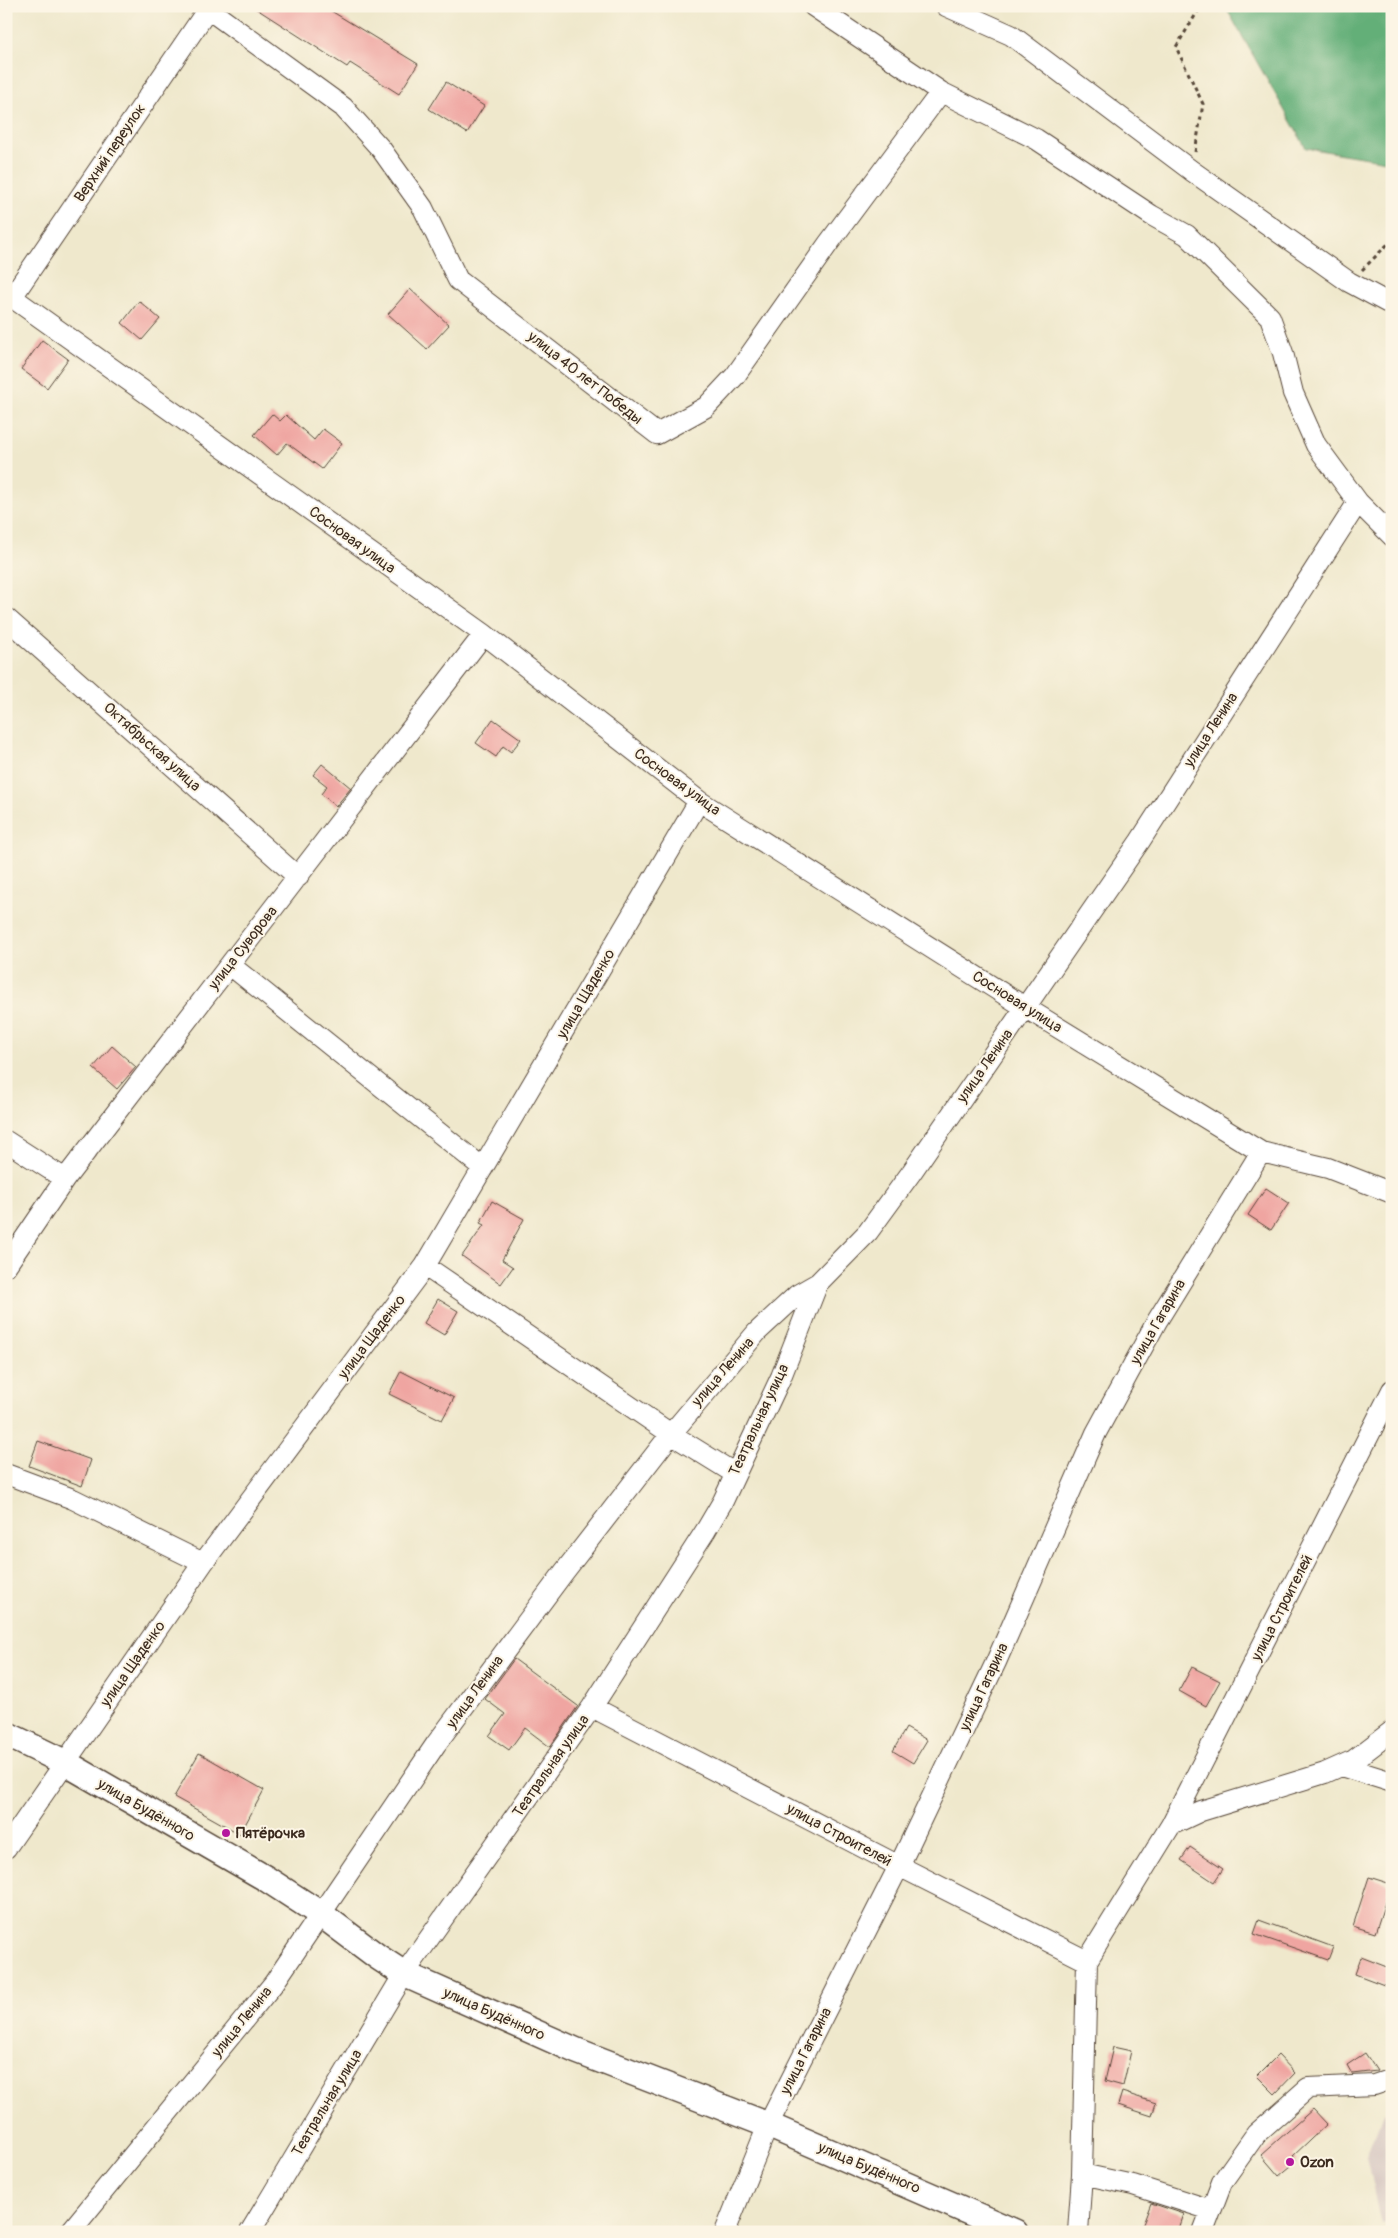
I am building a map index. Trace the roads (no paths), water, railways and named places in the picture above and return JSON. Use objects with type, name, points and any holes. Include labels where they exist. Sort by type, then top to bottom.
[{"type":"main road","name":"улица Будённого","points":[[6,1734],[64,1762],[265,1878],[322,1915],[404,1974],[577,2051],[768,2125],[1015,2232]]},
{"type":"street","points":[[813,6],[941,92],[1036,140],[1151,215],[1187,235],[1270,317],[1283,353],[1293,392],[1316,445],[1358,502],[1392,536]]},
{"type":"street","points":[[946,6],[1011,35],[1192,171],[1349,282],[1392,305]]},
{"type":"street","name":"улица 40 лет Победы","points":[[206,7],[343,107],[380,149],[423,208],[458,280],[657,434],[706,407],[735,376],[828,244],[941,92]]},
{"type":"street","name":"Верхний переулок","points":[[9,295],[206,7]]},
{"type":"street","name":"Сосновая улица","points":[[9,295],[484,634],[699,801],[1026,1008],[1261,1152],[1328,1168],[1392,1193]]},
{"type":"street","name":"улица Ленина","points":[[70,2232],[274,1983],[322,1915],[436,1744],[670,1434],[758,1332],[797,1296],[818,1282],[868,1232],[1026,1008],[1140,841],[1358,502]]},
{"type":"street","name":"Октябрьская улица","points":[[6,618],[298,877]]},
{"type":"street","name":"улица Суворова","points":[[6,1266],[65,1179],[484,634]]},
{"type":"street","name":"улица Щаденко","points":[[6,1848],[203,1563],[425,1266],[699,801]]},
{"type":"street","points":[[230,965],[483,1168]]},
{"type":"street","points":[[6,1141],[65,1179]]},
{"type":"street","name":"улица Гагарина","points":[[725,2232],[768,2125],[899,1866],[996,1662],[1096,1433],[1156,1321],[1261,1152]]},
{"type":"street","points":[[425,1266],[670,1434],[734,1473]]},
{"type":"street","name":"Театральная улица","points":[[250,2232],[404,1974],[592,1707],[706,1530],[722,1501],[781,1377],[818,1282]]},
{"type":"street","name":"улица Строителей","points":[[592,1707],[1087,1961],[1171,1825],[1392,1390]]},
{"type":"street","points":[[6,1474],[73,1499],[203,1563]]},
{"type":"street","points":[[1171,1825],[1202,1811],[1325,1773],[1354,1760],[1392,1731]]},
{"type":"street","points":[[1341,1766],[1392,1782]]},
{"type":"street","points":[[1078,2232],[1082,2174],[1087,1961]]},
{"type":"street","points":[[1203,2232],[1222,2182],[1256,2134],[1308,2088],[1374,2085],[1392,2079]]},
{"type":"street","points":[[1082,2174],[1133,2186],[1211,2210]]},
{"type":"place","name":"Пятёрочка","points":[[226,1833]]},
{"type":"place","name":"Ozon","points":[[1290,2162]]}]
